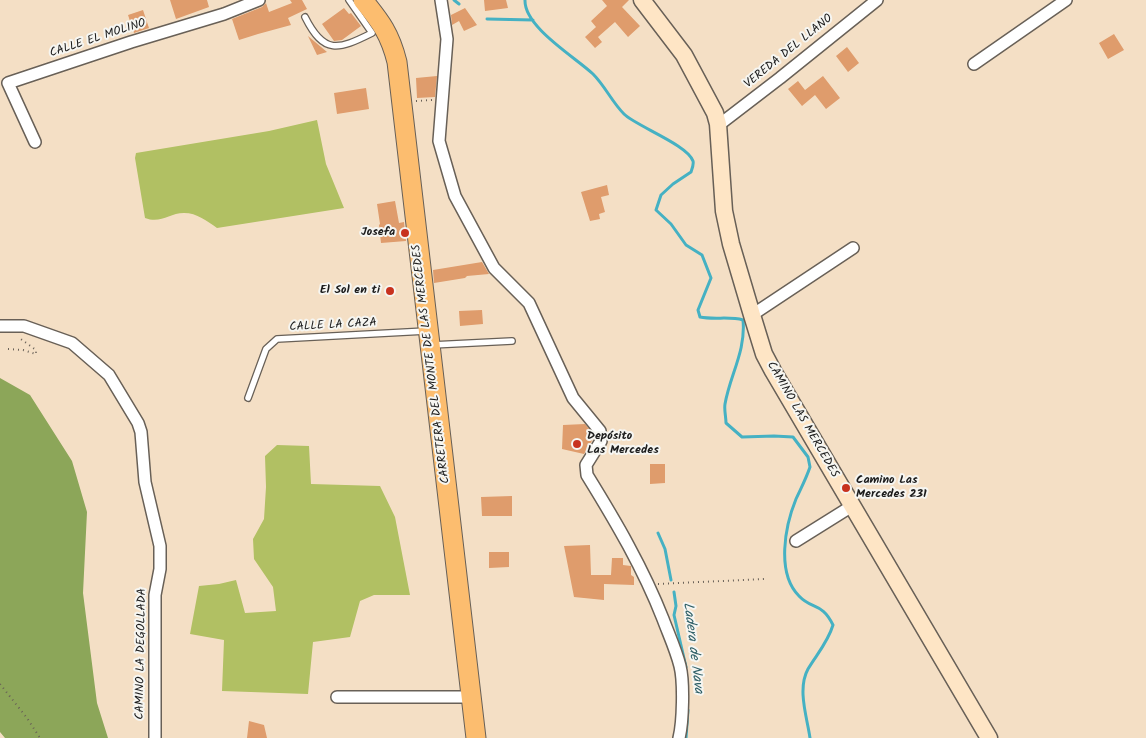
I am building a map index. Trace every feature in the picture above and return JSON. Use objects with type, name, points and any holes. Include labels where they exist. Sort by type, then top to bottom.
[{"type":"main road","name":"CARRETERA DEL MONTE DE LAS MERCEDES","points":[[362,0],[380,20],[392,41],[397,62],[476,738]]},
{"type":"main road","name":"CAMINO LAS MERCEDES","points":[[642,0],[684,55],[715,113],[718,124],[724,211],[731,244],[764,354],[989,738]]},
{"type":"street","name":"CALLE EL MOLINO","points":[[35,142],[8,83],[131,42],[224,14],[260,0]]},
{"type":"street","points":[[441,0],[447,39],[439,141],[455,196],[494,268],[529,303],[573,398],[600,431],[601,441],[586,465],[587,475],[622,532],[649,584],[670,636],[681,668],[682,723],[679,738]]},
{"type":"street","name":"VEREDA DEL LLANO","points":[[718,124],[780,78],[877,0]]},
{"type":"street","points":[[974,64],[1066,0]]},
{"type":"street","points":[[752,315],[853,248]]},
{"type":"street","name":"CAMINO LA DEGOLLADA","points":[[0,326],[24,326],[72,343],[109,375],[138,423],[141,432],[145,482],[160,546],[160,569],[155,595],[155,738]]},
{"type":"street","points":[[796,542],[852,506]]},
{"type":"street","points":[[337,697],[471,696]]},
{"type":"lane","points":[[305,17],[313,33],[325,44],[337,47],[352,43],[372,33],[349,0]]},
{"type":"lane","name":"CALLE LA CAZA","points":[[248,398],[266,350],[277,339],[429,338],[512,341]]},
{"type":"path","points":[[416,101],[443,99]]},
{"type":"path","points":[[8,349],[23,350],[36,354],[37,352],[13,334]]},
{"type":"path","points":[[649,584],[764,579]]},
{"type":"path","points":[[0,684],[40,738]]},
{"type":"green space","points":[[317,120],[326,164],[344,208],[217,228],[202,218],[189,213],[179,213],[156,220],[145,218],[135,158],[136,153],[269,131]]},
{"type":"green space","points":[[0,378],[30,395],[72,461],[87,512],[83,593],[97,703],[108,738],[5,738],[0,732]]},
{"type":"green space","points":[[277,445],[309,446],[311,484],[380,486],[395,517],[410,595],[374,595],[360,601],[350,637],[313,642],[308,694],[222,691],[224,640],[190,634],[199,586],[236,580],[245,613],[276,611],[273,587],[254,559],[253,539],[264,519],[265,456]]},
{"type":"building","points":[[170,0],[207,0],[209,7],[176,19]]},
{"type":"building","points":[[290,0],[302,0],[307,9],[288,18],[291,25],[239,40],[232,19],[262,7],[266,3],[269,12],[292,3]]},
{"type":"building","points":[[484,0],[506,0],[508,8],[485,11]]},
{"type":"building","points":[[602,0],[629,0],[622,7],[640,26],[628,37],[615,22],[598,37],[602,42],[595,48],[585,37],[596,27],[591,21],[607,6]]},
{"type":"building","points":[[344,8],[349,14],[351,13],[361,26],[342,40],[334,41],[322,24]]},
{"type":"building","points":[[465,8],[477,25],[464,31],[459,21],[452,25],[451,15]]},
{"type":"building","points":[[143,10],[149,28],[134,33],[128,15]]},
{"type":"building","points":[[1114,34],[1124,50],[1108,59],[1099,43]]},
{"type":"building","points":[[308,36],[327,52],[317,55]]},
{"type":"building","points":[[847,47],[859,63],[848,72],[836,56]]},
{"type":"building","points":[[437,76],[435,97],[417,98],[416,78]]},
{"type":"building","points":[[823,76],[840,98],[826,109],[815,95],[802,106],[788,89],[798,81],[805,90]]},
{"type":"building","points":[[366,88],[369,109],[337,114],[334,93]]},
{"type":"building","points":[[607,185],[609,195],[601,197],[605,212],[599,214],[600,219],[590,221],[581,192]]},
{"type":"building","points":[[395,201],[399,223],[404,222],[406,241],[381,243],[377,204]]},
{"type":"building","points":[[482,262],[489,274],[467,276],[465,278],[434,283],[433,270]]},
{"type":"building","points":[[482,310],[483,324],[460,326],[459,311]]},
{"type":"building","name":"Depósito Las Mercedes","points":[[585,424],[593,434],[593,439],[584,454],[562,449],[563,425]]},
{"type":"building","points":[[650,464],[665,464],[665,483],[650,484]]},
{"type":"building","points":[[512,496],[512,516],[482,516],[481,497]]},
{"type":"building","points":[[590,545],[591,575],[611,575],[612,558],[623,558],[623,565],[631,566],[634,585],[604,584],[604,600],[574,597],[564,546]]},
{"type":"building","points":[[489,552],[509,552],[509,567],[489,568]]},
{"type":"building","points":[[249,721],[264,725],[267,738],[247,738]]},
{"type":"waterway","points":[[454,0],[459,4]]},
{"type":"waterway","points":[[525,0],[527,10],[541,31],[593,74],[624,114],[672,142],[689,155],[693,161],[691,172],[661,195],[656,210],[671,224],[686,245],[702,255],[711,278],[698,310],[700,317],[743,320],[740,353],[725,404],[726,423],[742,437],[793,437],[808,457],[810,467],[792,510],[786,535],[785,562],[787,575],[799,596],[821,609],[833,625],[808,669],[803,685],[810,738]]},
{"type":"waterway","points":[[487,19],[533,20]]},
{"type":"waterway","name":"Ladera de Nava","points":[[658,533],[665,549],[671,580]]},
{"type":"waterway","name":"Ladera de Nava","points":[[674,592],[676,606],[674,615],[686,667]]},
{"type":"waterway","name":"Ladera de Nava","points":[[686,738],[688,710]]},
{"type":"place","name":"Josefa","points":[[405,233]]},
{"type":"place","name":"El Sol en ti","points":[[390,291]]},
{"type":"place","name":"Depósito Las Mercedes","points":[[577,444]]},
{"type":"place","name":"Camino Las Mercedes 231","points":[[846,488]]}]
